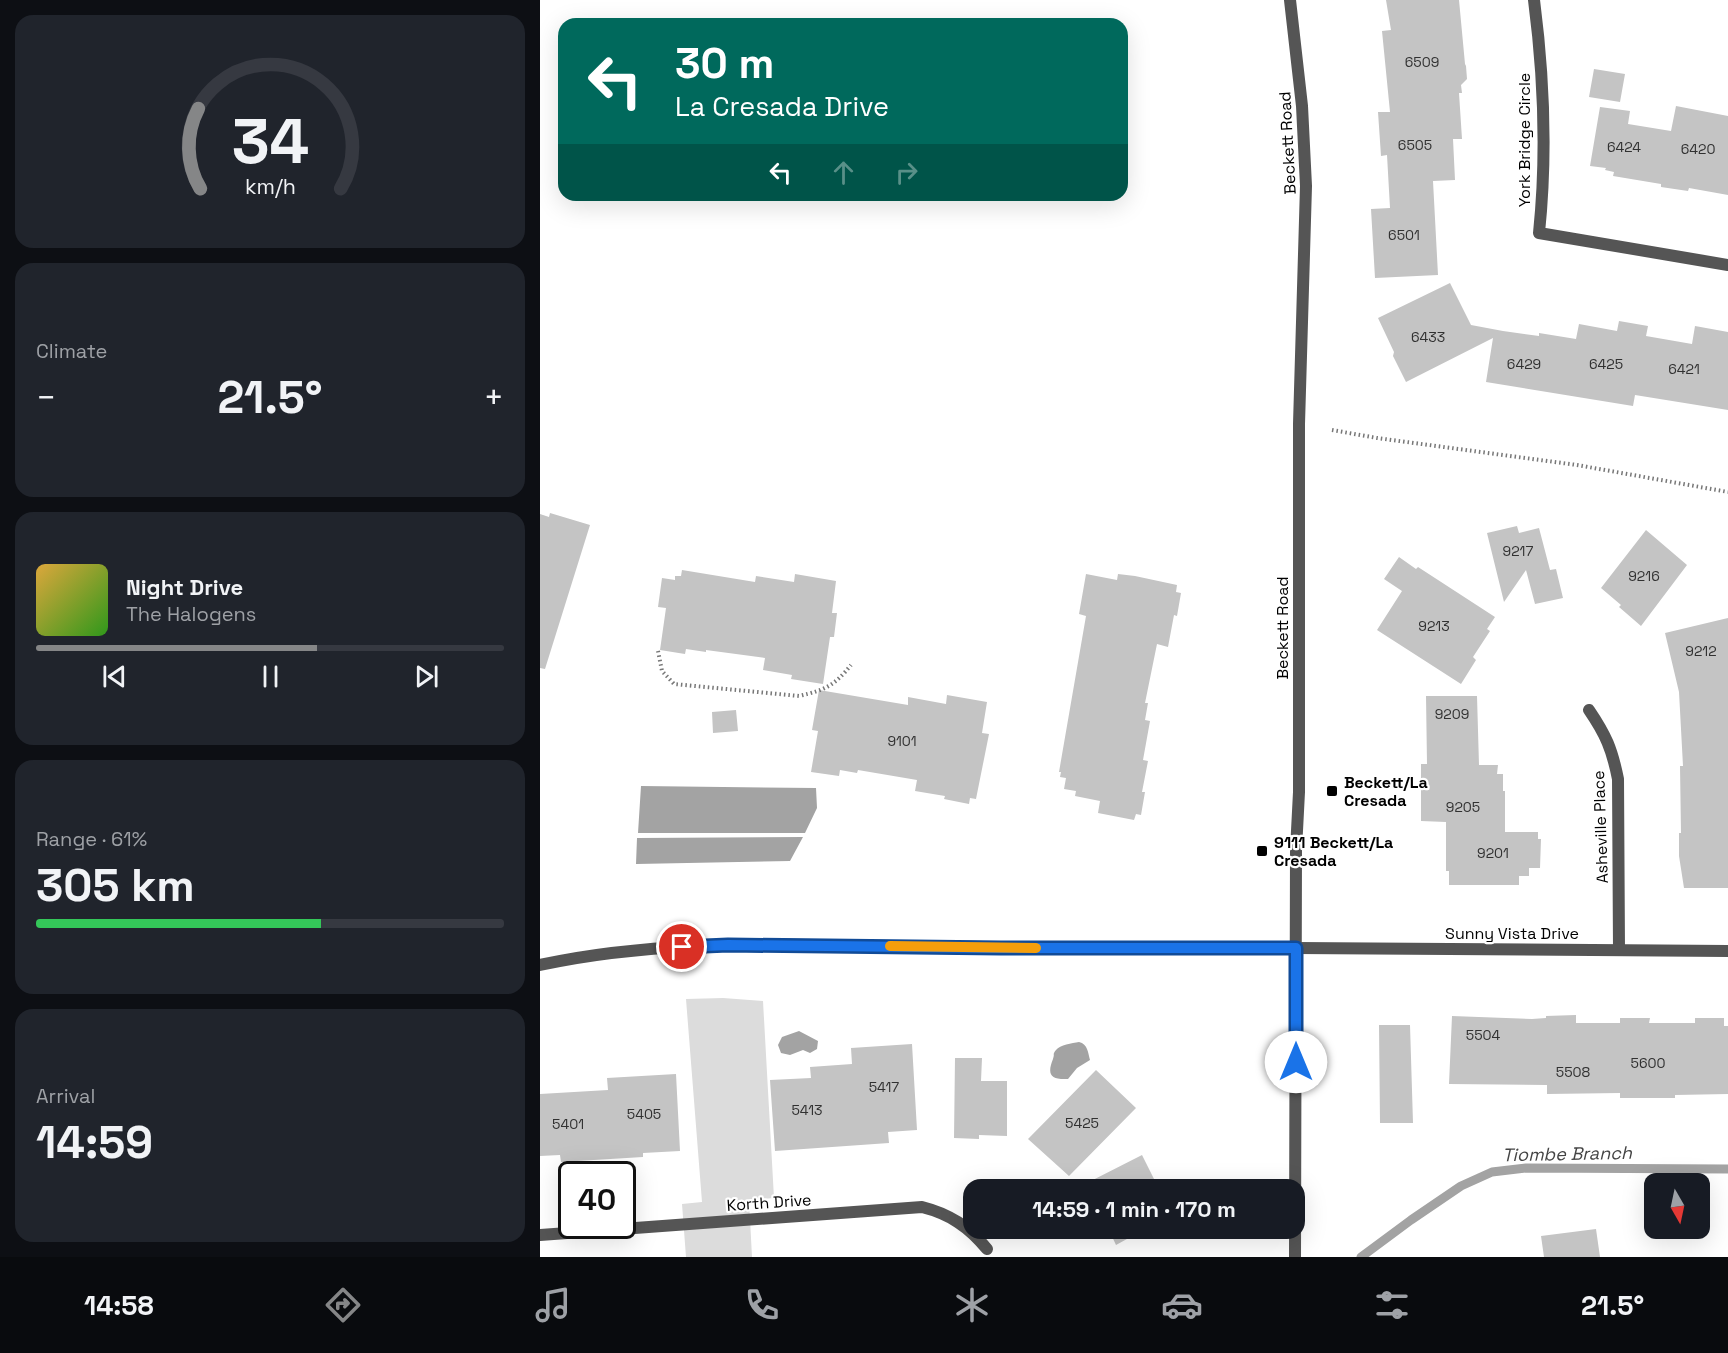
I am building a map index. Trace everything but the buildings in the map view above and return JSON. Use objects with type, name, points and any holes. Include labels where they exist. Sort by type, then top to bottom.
[{"type":"street","name":"Beckett Road","points":[[1290,0],[1302,106],[1306,186],[1299,424],[1295,1257]]},
{"type":"street","name":"York Bridge Circle","points":[[1534,0],[1543,132],[1544,187],[1539,233],[1728,265]]},
{"type":"street","name":"Asheville Place","points":[[1589,710],[1607,738],[1618,779],[1619,950]]},
{"type":"street","name":"Sunny Vista Drive","points":[[540,965],[614,952],[728,945],[1728,951]]},
{"type":"street","name":"Korth Drive","points":[[540,1235],[922,1207],[958,1221],[987,1249]]},
{"type":"path","points":[[1332,430],[1577,465],[1728,492]]},
{"type":"path","points":[[658,651],[662,671],[674,684],[800,696],[818,692],[839,681],[851,665]]},
{"type":"shaded area","points":[[641,786],[816,788],[817,808],[805,833],[638,833]]},
{"type":"shaded area","points":[[803,837],[790,861],[636,864],[637,838]]},
{"type":"shaded area","points":[[723,998],[763,1001],[774,1198],[749,1200],[752,1257],[686,1257],[682,1204],[702,1202],[686,999]]},
{"type":"shaded area","points":[[799,1031],[818,1041],[817,1049],[810,1053],[803,1050],[790,1055],[781,1053],[778,1045],[782,1037]]},
{"type":"shaded area","points":[[1079,1042],[1086,1047],[1090,1060],[1077,1068],[1068,1079],[1054,1077],[1050,1069],[1054,1053],[1058,1048]]},
{"type":"waterway","name":"Tiombe Branch","points":[[1361,1257],[1461,1186],[1492,1172],[1526,1168],[1728,1169]]},
{"type":"slow traffic","points":[[890,946],[1036,948]]},
{"type":"place","name":"Beckett/La Cresada","points":[[1332,791]]},
{"type":"place","name":"9111 Beckett/La Cresada","points":[[1262,851]]},
{"type":"route","points":[[682,947],[728,945],[1296,948],[1296,1062]]}]
